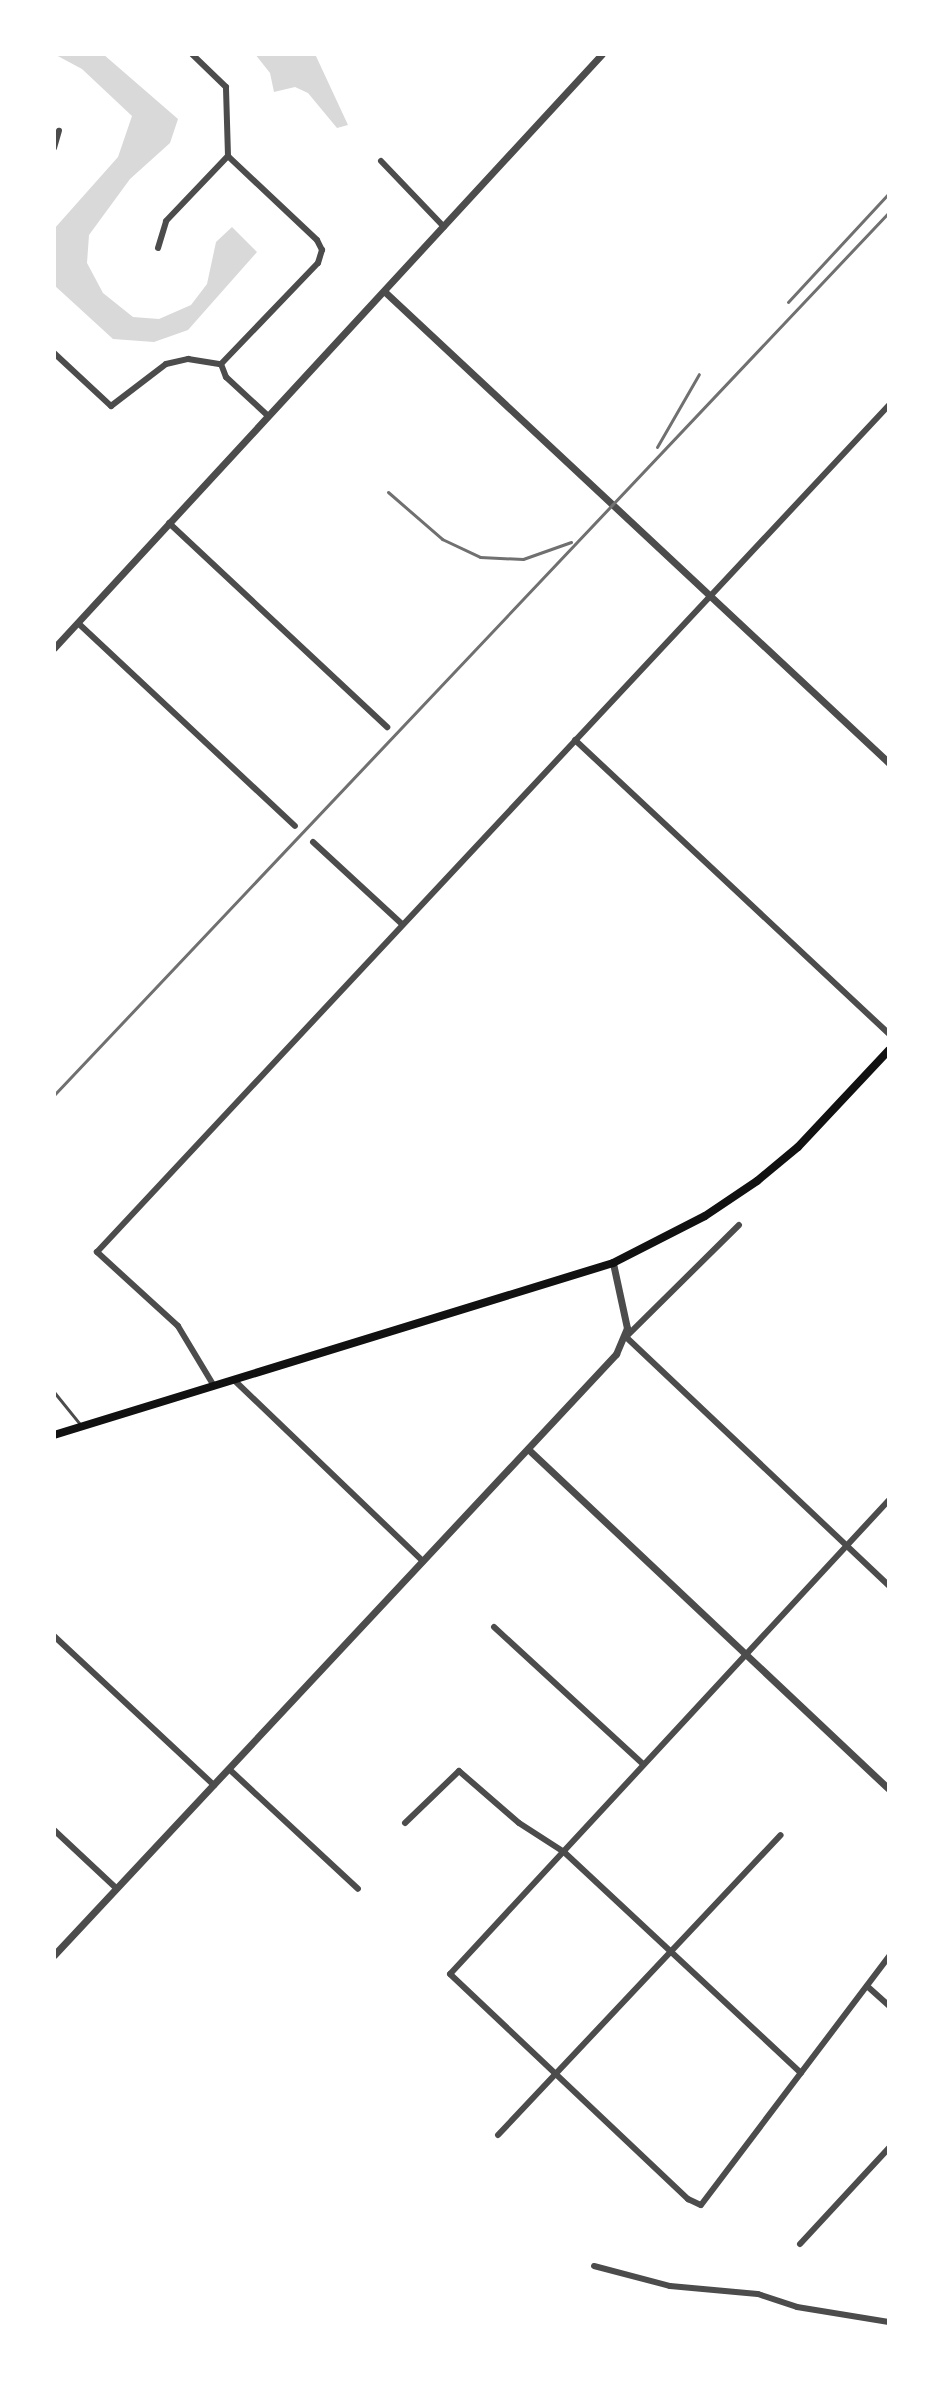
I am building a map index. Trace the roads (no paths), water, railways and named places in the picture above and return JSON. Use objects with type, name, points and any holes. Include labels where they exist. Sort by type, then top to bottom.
[{"type":"main road","points":[[54,1435],[613,1263],[705,1216],[757,1181],[798,1147],[889,1050]]},
{"type":"street","points":[[192,54],[226,87],[228,156],[322,250],[318,263],[221,364]]},
{"type":"street","points":[[54,648],[602,54]]},
{"type":"street","points":[[54,148],[59,131]]},
{"type":"street","points":[[158,248],[166,221],[228,156]]},
{"type":"street","points":[[381,161],[444,227]]},
{"type":"street","points":[[385,292],[889,763]]},
{"type":"street","points":[[54,353],[111,406],[166,364],[188,359],[221,364]]},
{"type":"street","points":[[221,364],[226,377],[267,415]]},
{"type":"street","points":[[214,1386],[178,1326],[97,1252],[889,405]]},
{"type":"street","points":[[169,523],[387,727]]},
{"type":"street","points":[[78,623],[295,826]]},
{"type":"street","points":[[575,740],[889,1034]]},
{"type":"street","points":[[313,842],[402,924]]},
{"type":"street","points":[[54,1955],[529,1450],[626,1337],[739,1225]]},
{"type":"street","points":[[613,1263],[626,1337],[889,1586]]},
{"type":"street","points":[[234,1380],[423,1561]]},
{"type":"street","points":[[529,1450],[889,1789]]},
{"type":"street","points":[[889,1500],[450,1974],[555,2077],[688,2199],[701,2205],[889,1956]]},
{"type":"street","points":[[494,1627],[643,1764]]},
{"type":"street","points":[[54,1636],[214,1785]]},
{"type":"street","points":[[229,1769],[358,1889]]},
{"type":"street","points":[[405,1823],[459,1771],[519,1823],[564,1852],[801,2073]]},
{"type":"street","points":[[54,1830],[117,1889]]},
{"type":"street","points":[[498,2135],[781,1835]]},
{"type":"street","points":[[867,1986],[889,2006]]},
{"type":"street","points":[[800,2244],[889,2148]]},
{"type":"street","points":[[594,2266],[670,2286],[758,2294],[797,2307],[889,2322]]},
{"type":"lane","points":[[54,1392],[82,1426]]},
{"type":"railway","points":[[788,302],[889,193]]},
{"type":"railway","points":[[54,1095],[889,212]]},
{"type":"railway","points":[[657,447],[699,374]]},
{"type":"railway","points":[[388,492],[442,539],[480,557],[523,559],[571,542]]}]
